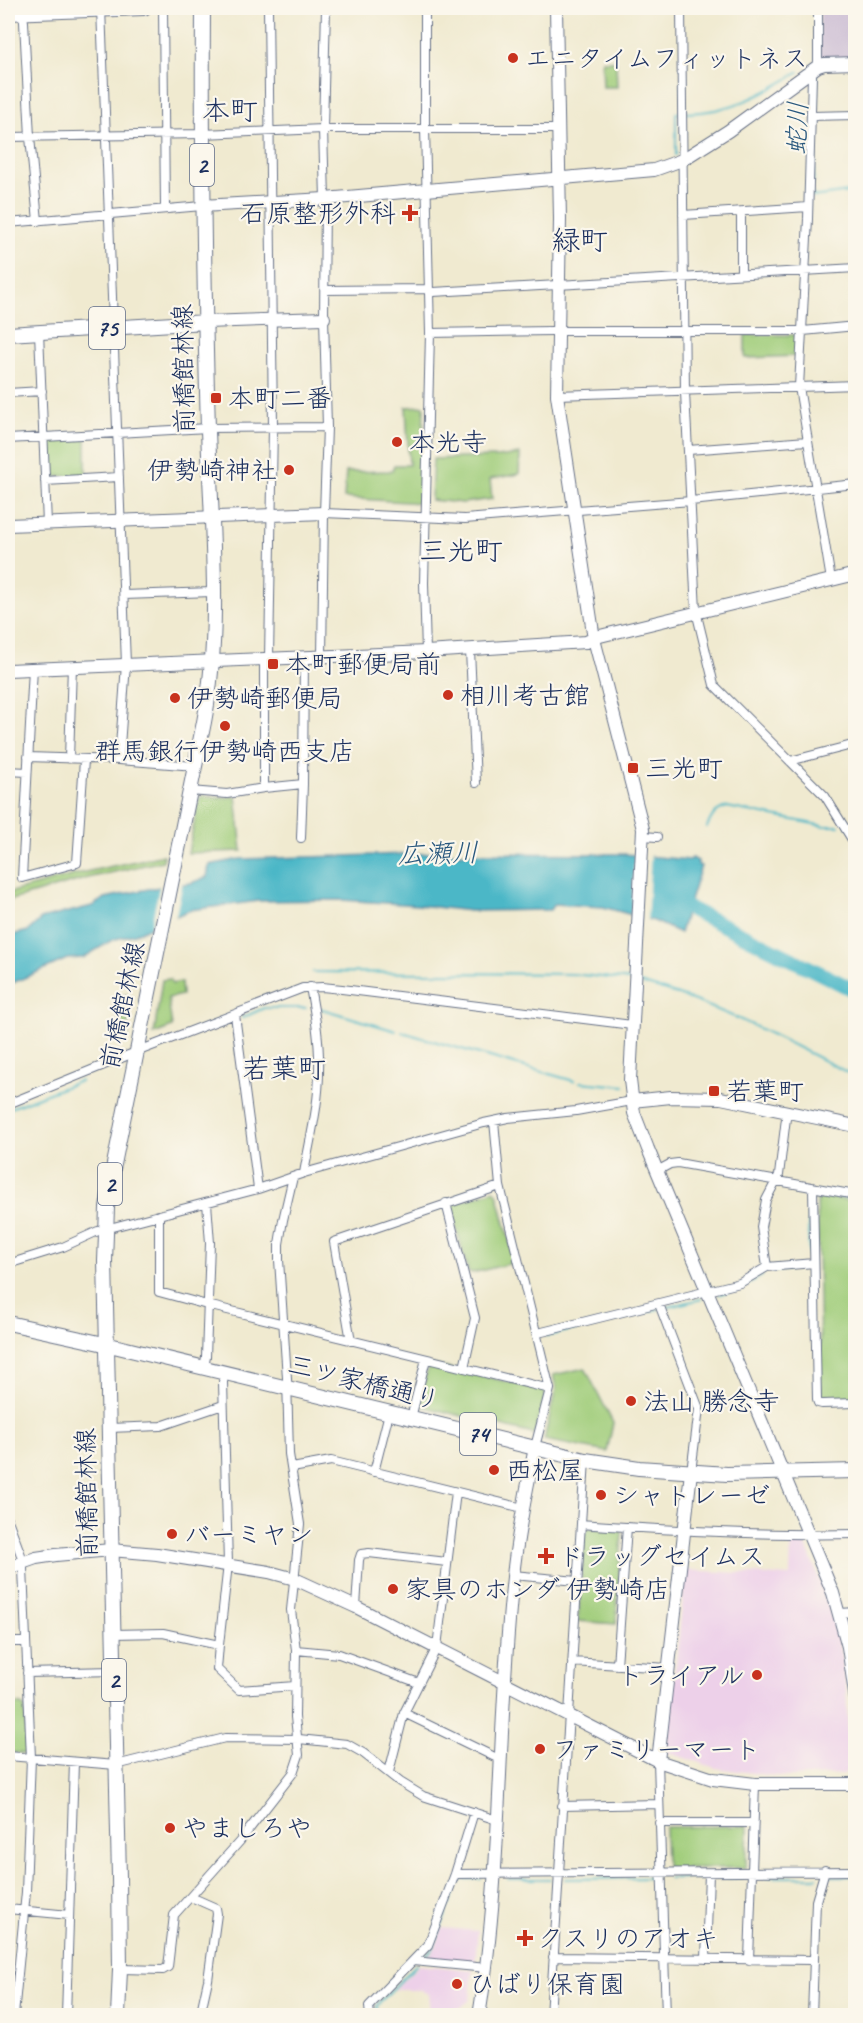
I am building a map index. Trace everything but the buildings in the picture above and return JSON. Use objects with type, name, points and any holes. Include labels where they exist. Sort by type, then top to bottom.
[{"type":"main road","points":[[8,13],[22,10],[144,8]]},
{"type":"main road","name":"前橋館林線","points":[[118,2016],[120,1969],[106,1344],[106,1229],[111,1179],[208,700],[213,660],[202,206],[203,8]]},
{"type":"main road","name":"75","points":[[8,334],[206,322]]},
{"type":"main road","name":"三ツ家橋通り","points":[[8,1323],[204,1367],[585,1460],[639,1468],[690,1472],[855,1471]]},
{"type":"street","points":[[163,8],[165,208]]},
{"type":"street","points":[[264,788],[273,426],[268,8]]},
{"type":"street","points":[[322,656],[327,427],[323,129],[326,8]]},
{"type":"street","points":[[425,8],[425,128],[430,333],[425,518],[426,652]]},
{"type":"street","points":[[556,8],[559,178],[557,395],[594,639],[642,822],[630,1080],[632,1101],[638,1124],[657,1171],[840,1613],[852,1646],[855,1700]]},
{"type":"street","points":[[681,8],[685,392],[696,611],[714,685],[825,796],[855,846]]},
{"type":"street","points":[[818,8],[812,76],[806,271],[799,387],[831,580]]},
{"type":"street","points":[[101,9],[126,664],[119,760]]},
{"type":"street","points":[[22,10],[38,221]]},
{"type":"street","points":[[8,223],[165,208],[325,199],[654,170],[682,160],[728,131],[814,69],[824,64],[855,63]]},
{"type":"street","points":[[812,116],[855,115]]},
{"type":"street","points":[[8,137],[165,135],[323,129],[558,129]]},
{"type":"street","points":[[683,215],[808,207]]},
{"type":"street","points":[[741,212],[741,274]]},
{"type":"street","points":[[325,290],[426,289],[433,292],[855,268]]},
{"type":"street","points":[[206,322],[324,318]]},
{"type":"street","points":[[430,333],[803,331],[855,326]]},
{"type":"street","points":[[39,332],[47,524]]},
{"type":"street","points":[[557,395],[855,385]]},
{"type":"street","points":[[8,393],[42,391]]},
{"type":"street","points":[[8,439],[208,428],[327,427]]},
{"type":"street","points":[[688,450],[807,441]]},
{"type":"street","points":[[45,481],[119,477]]},
{"type":"street","points":[[8,525],[324,513],[465,519],[691,501],[855,484]]},
{"type":"street","points":[[8,670],[470,650],[586,642],[696,611],[855,574]]},
{"type":"street","points":[[124,595],[213,592]]},
{"type":"street","points":[[470,650],[476,783]]},
{"type":"street","points":[[301,838],[304,657]]},
{"type":"street","points":[[69,759],[72,666]]},
{"type":"street","points":[[33,668],[22,878],[77,863],[84,760]]},
{"type":"street","points":[[790,761],[855,744]]},
{"type":"street","points":[[28,757],[119,760],[195,766]]},
{"type":"street","points":[[8,771],[27,772]]},
{"type":"street","points":[[190,791],[227,794],[303,784]]},
{"type":"street","points":[[643,839],[657,837]]},
{"type":"street","points":[[8,1104],[136,1052],[310,987],[342,988],[632,1025]]},
{"type":"street","points":[[304,1173],[317,1100],[319,1070],[318,1037],[310,987]]},
{"type":"street","points":[[235,1015],[258,1189]]},
{"type":"street","points":[[8,1264],[63,1247],[93,1232],[258,1189],[304,1173],[494,1121],[671,1097],[721,1098],[855,1126]]},
{"type":"street","points":[[766,1267],[761,1227],[766,1200],[776,1180],[787,1110]]},
{"type":"street","points":[[479,2016],[487,1968],[504,1681],[513,1575],[535,1447],[550,1389],[500,1186],[494,1121]]},
{"type":"street","points":[[657,1171],[670,1164],[678,1163],[855,1195]]},
{"type":"street","points":[[120,1969],[163,1970],[168,1967],[174,1915],[240,1841],[294,1773],[299,1755],[295,1717],[296,1650],[291,1610],[300,1524],[289,1454],[288,1388],[279,1244],[293,1177]]},
{"type":"street","points":[[351,1341],[334,1242],[500,1186]]},
{"type":"street","points":[[813,1188],[817,1400],[822,1404],[855,1403]]},
{"type":"street","points":[[204,1367],[210,1230],[207,1203]]},
{"type":"street","points":[[446,1203],[475,1318],[464,1368]]},
{"type":"street","points":[[159,1215],[159,1292],[550,1389]]},
{"type":"street","points":[[538,1333],[740,1283],[766,1267],[814,1263]]},
{"type":"street","points":[[659,1304],[699,1409],[657,1761],[666,2016]]},
{"type":"street","points":[[411,1418],[426,1359]]},
{"type":"street","points":[[225,1373],[223,1405],[228,1564],[217,1669],[239,1690],[295,1686]]},
{"type":"street","points":[[109,1428],[161,1426],[223,1405]]},
{"type":"street","points":[[374,1472],[389,1413]]},
{"type":"street","points":[[550,2016],[585,1460]]},
{"type":"street","points":[[292,1468],[326,1461],[523,1508]]},
{"type":"street","points":[[388,1772],[404,1713],[436,1647],[456,1492]]},
{"type":"street","points":[[8,1520],[22,1563],[31,1758],[24,1912],[15,2015],[8,2015]]},
{"type":"street","points":[[581,1524],[683,1531],[809,1535],[855,1534]]},
{"type":"street","points":[[617,1665],[627,1527]]},
{"type":"street","points":[[8,1568],[56,1554],[111,1550],[157,1554],[269,1572],[295,1579],[356,1606],[657,1761],[713,1779],[755,1784],[855,1784]]},
{"type":"street","points":[[356,1606],[361,1554],[447,1562]]},
{"type":"street","points":[[513,1575],[577,1581]]},
{"type":"street","points":[[840,1613],[855,1612]]},
{"type":"street","points":[[113,1634],[163,1634],[219,1645]]},
{"type":"street","points":[[8,1642],[25,1642]]},
{"type":"street","points":[[296,1650],[339,1654],[420,1683]]},
{"type":"street","points":[[572,1662],[668,1668]]},
{"type":"street","points":[[27,1673],[114,1671]]},
{"type":"street","points":[[404,1713],[501,1760]]},
{"type":"street","points":[[8,1756],[116,1765],[225,1738],[299,1739],[347,1744],[423,1796],[497,1820]]},
{"type":"street","points":[[66,2016],[74,1762]]},
{"type":"street","points":[[749,1960],[755,1784]]},
{"type":"street","points":[[562,1806],[658,1804]]},
{"type":"street","points":[[370,2016],[369,2006],[428,1945],[455,1874],[474,1812]]},
{"type":"street","points":[[659,1823],[753,1823]]},
{"type":"street","points":[[812,2016],[812,1960],[816,1901],[825,1870]]},
{"type":"street","points":[[455,1874],[855,1871]]},
{"type":"street","points":[[706,1959],[709,1872]]},
{"type":"street","points":[[191,1897],[216,1908],[217,1914],[208,1980],[200,2016]]},
{"type":"street","points":[[8,1909],[69,1915]]},
{"type":"street","points":[[553,1957],[812,1960]]},
{"type":"street","points":[[413,1961],[487,1968]]},
{"type":"street","points":[[8,1968],[18,1970]]},
{"type":"shaded area","points":[[820,8],[855,8],[855,59],[819,62]]},
{"type":"shaded area","points":[[791,1539],[804,1540],[827,1599],[838,1637],[846,1686],[850,1767],[844,1774],[791,1777],[766,1775],[716,1768],[666,1752],[686,1570],[790,1576]]},
{"type":"shaded area","points":[[442,1928],[478,1931],[475,1963],[427,1958],[436,1947]]},
{"type":"shaded area","points":[[419,1965],[473,1970],[470,2000],[460,2008],[430,2012],[428,1993],[423,1990],[394,1990]]},
{"type":"green space","points":[[602,61],[616,61],[617,87],[603,87]]},
{"type":"green space","points":[[745,335],[798,335],[799,356],[745,358]]},
{"type":"green space","points":[[424,406],[421,503],[344,498],[346,472],[392,471],[394,465],[409,465],[406,407]]},
{"type":"green space","points":[[86,438],[86,475],[51,477],[48,443],[51,440]]},
{"type":"green space","points":[[520,454],[519,474],[490,479],[492,499],[463,503],[431,500],[433,459]]},
{"type":"green space","points":[[202,796],[223,798],[236,796],[242,851],[188,853],[199,799]]},
{"type":"green space","points":[[164,855],[163,861],[88,878],[8,901],[8,893],[85,872]]},
{"type":"green space","points":[[170,979],[172,984],[181,982],[182,995],[168,998],[172,1027],[154,1034],[162,980]]},
{"type":"green space","points":[[124,995],[132,998],[131,1000],[127,997],[121,1007],[123,1018],[128,1016],[128,1039],[127,1032],[114,1007],[116,1001]]},
{"type":"green space","points":[[494,1190],[497,1193],[514,1258],[513,1263],[472,1273],[468,1271],[451,1209],[453,1204]]},
{"type":"green space","points":[[819,1195],[855,1202],[855,1399],[823,1400],[821,1397],[817,1197]]},
{"type":"green space","points":[[429,1364],[544,1390],[546,1392],[535,1432],[533,1434],[418,1405]]},
{"type":"green space","points":[[585,1368],[613,1423],[607,1452],[544,1440],[556,1388],[553,1375]]},
{"type":"green space","points":[[587,1528],[619,1529],[622,1533],[616,1624],[578,1621]]},
{"type":"green space","points":[[8,1703],[25,1708],[25,1754],[8,1752]]},
{"type":"green space","points":[[746,1826],[748,1829],[744,1868],[666,1867],[665,1828]]},
{"type":"water","points":[[442,853],[624,854],[690,860],[692,858],[701,866],[680,933],[654,921],[603,907],[554,904],[550,910],[470,911],[341,900],[259,901],[190,910],[135,934],[112,940],[83,958],[67,959],[8,985],[8,936],[28,931],[41,919],[92,906],[105,898],[191,883],[207,877],[209,865],[240,859]]},
{"type":"pier","points":[[635,852],[651,854],[647,923],[631,919]]},
{"type":"pier","points":[[183,881],[175,920],[150,931],[160,884]]},
{"type":"waterway","name":"蛇川","points":[[685,113],[716,110],[745,101],[799,72]]},
{"type":"waterway","name":"蛇川","points":[[815,72],[817,76],[816,114]]},
{"type":"waterway","name":"蛇川","points":[[676,155],[676,113],[679,113]]},
{"type":"waterway","name":"蛇川","points":[[813,183],[816,119]]},
{"type":"waterway","name":"蛇川","points":[[813,194],[812,197],[856,191]]},
{"type":"waterway","points":[[707,827],[714,814],[727,807],[824,826],[839,826]]},
{"type":"waterway","points":[[847,826],[856,827]]},
{"type":"waterway","name":"広瀬川","points":[[670,899],[856,991]]},
{"type":"waterway","points":[[313,972],[572,974],[631,980]]},
{"type":"waterway","points":[[639,983],[723,1012],[856,1077]]},
{"type":"waterway","points":[[242,1018],[264,1008],[306,1008]]},
{"type":"waterway","points":[[319,1008],[396,1031]]},
{"type":"waterway","points":[[402,1032],[574,1081]]},
{"type":"waterway","points":[[8,1109],[80,1081]]},
{"type":"waterway","points":[[580,1082],[624,1086]]},
{"type":"waterway","points":[[820,1193],[856,1199]]},
{"type":"waterway","points":[[808,1201],[809,1256]]},
{"type":"waterway","points":[[774,1271],[800,1268]]},
{"type":"waterway","points":[[719,1294],[741,1288],[762,1276]]},
{"type":"waterway","points":[[664,1308],[701,1299]]},
{"type":"waterway","points":[[547,1336],[658,1309]]},
{"type":"waterway","points":[[830,1876],[853,1876]]},
{"type":"waterway","points":[[722,1878],[745,1877]]},
{"type":"waterway","points":[[756,1877],[817,1877]]},
{"type":"waterway","points":[[565,1879],[653,1878]]},
{"type":"waterway","points":[[669,1878],[704,1878]]},
{"type":"waterway","points":[[422,1959],[433,1948],[456,1887],[462,1879],[481,1879]]},
{"type":"waterway","points":[[508,1879],[550,1879]]},
{"type":"waterway","points":[[377,2016],[377,2005],[416,1965]]},
{"type":"place","name":"エニタイムフィットネス","points":[[513,58]]},
{"type":"place","name":"石原整形外科","points":[[410,213]]},
{"type":"place","name":"本町二番","points":[[216,398]]},
{"type":"place","name":"本光寺","points":[[397,442]]},
{"type":"place","name":"伊勢崎神社","points":[[289,470]]},
{"type":"place","name":"本町郵便局前","points":[[273,664]]},
{"type":"place","name":"相川考古館","points":[[448,695]]},
{"type":"place","name":"伊勢崎郵便局","points":[[175,698]]},
{"type":"place","name":"群馬銀行伊勢崎西支店","points":[[225,726]]},
{"type":"place","name":"三光町","points":[[633,768]]},
{"type":"place","name":"若葉町","points":[[714,1091]]},
{"type":"place","name":"法山 勝念寺","points":[[631,1401]]},
{"type":"place","name":"西松屋","points":[[494,1470]]},
{"type":"place","name":"シャトレーゼ","points":[[601,1495]]},
{"type":"place","name":"バーミヤン","points":[[172,1534]]},
{"type":"place","name":"ドラッグセイムス","points":[[546,1556]]},
{"type":"place","name":"家具のホンダ 伊勢崎店","points":[[393,1589]]},
{"type":"place","name":"トライアル","points":[[757,1675]]},
{"type":"place","name":"ファミリーマート","points":[[540,1749]]},
{"type":"place","name":"やましろや","points":[[170,1828]]},
{"type":"place","name":"クスリのアオキ","points":[[525,1938]]},
{"type":"place","name":"ひばり保育園","points":[[457,1984]]},
{"type":"district","name":"本町","points":[[230,110]]},
{"type":"district","name":"緑町","points":[[580,240]]},
{"type":"district","name":"三光町","points":[[461,550]]},
{"type":"district","name":"若葉町","points":[[284,1068]]}]
